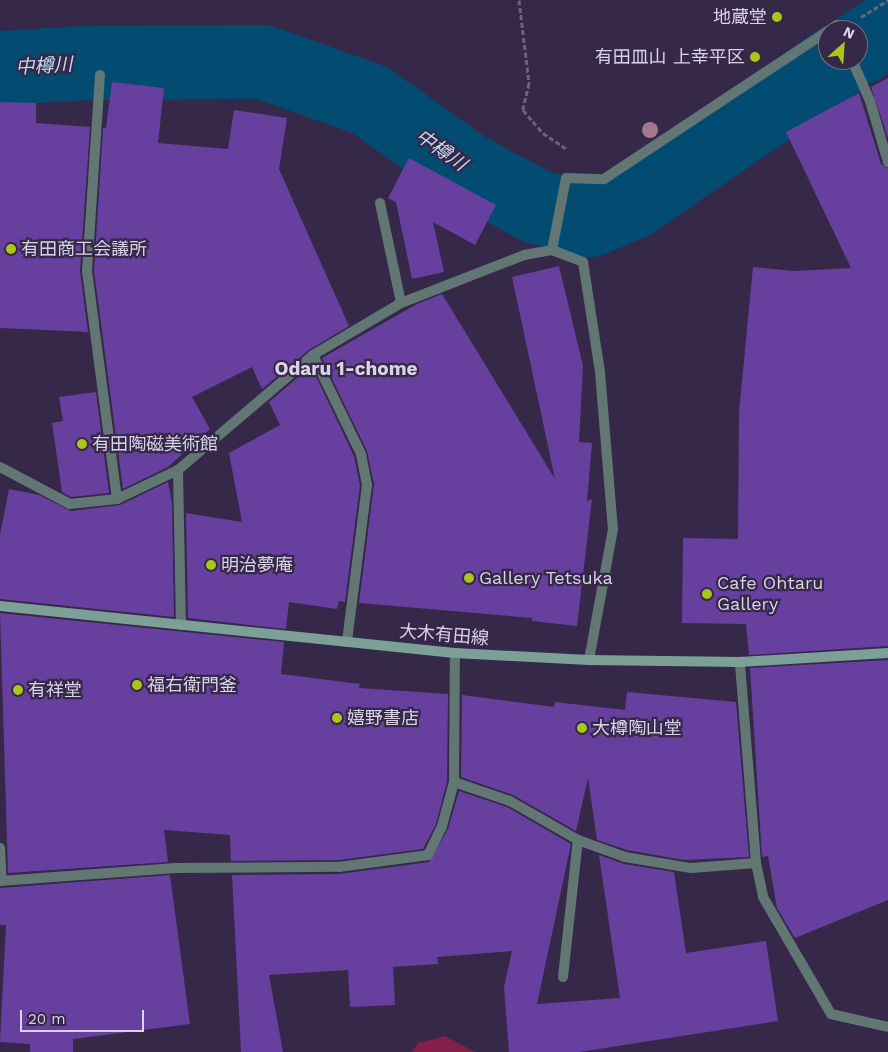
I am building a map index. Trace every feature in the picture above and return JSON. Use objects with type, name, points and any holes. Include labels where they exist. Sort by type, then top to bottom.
[{"type":"main road","name":"大木有田線","points":[[0,606],[455,653],[588,660],[740,662],[888,654]]},
{"type":"street","points":[[552,250],[566,178],[604,179],[818,40]]},
{"type":"street","points":[[856,70],[870,101],[888,162]]},
{"type":"street","points":[[100,75],[87,271],[117,499]]},
{"type":"street","points":[[380,203],[401,303]]},
{"type":"street","points":[[0,467],[70,504],[117,499],[178,470],[313,355],[401,303],[524,255],[552,250],[582,262],[600,372],[613,529],[588,660]]},
{"type":"street","points":[[313,355],[361,454],[367,485],[346,642]]},
{"type":"street","points":[[178,470],[181,625]]},
{"type":"street","points":[[0,848],[1,881],[176,868],[339,867],[428,855],[442,826],[454,782],[455,653]]},
{"type":"street","points":[[740,662],[756,863],[763,897],[831,1014],[888,1027]]},
{"type":"street","points":[[454,782],[510,801],[578,840],[625,857],[691,868],[756,863]]},
{"type":"street","points":[[563,977],[578,840]]},
{"type":"path","points":[[519,0],[529,83],[523,110],[544,133],[568,149],[566,178]]},
{"type":"shaded area","points":[[445,1036],[475,1052],[412,1052],[418,1043]]},
{"type":"building","points":[[888,78],[888,138],[871,87]]},
{"type":"building","points":[[112,82],[164,88],[158,143],[228,149],[234,110],[287,118],[279,169],[349,326],[309,350],[262,389],[252,367],[192,397],[210,429],[168,467],[123,489],[94,271],[103,128],[106,128]]},
{"type":"building","points":[[859,93],[881,164],[888,169],[888,646],[749,655],[746,624],[682,623],[683,538],[738,539],[739,412],[753,267],[794,271],[851,268],[786,132]]},
{"type":"building","points":[[0,102],[36,103],[36,123],[90,127],[80,271],[88,332],[0,328]]},
{"type":"building","points":[[409,158],[496,205],[475,245],[433,222],[444,272],[412,279],[396,202],[388,198]]},
{"type":"building","points":[[559,266],[583,366],[579,442],[592,443],[587,501],[592,499],[577,626],[532,621],[532,618],[359,603],[374,484],[367,451],[322,358],[417,304],[442,294],[555,479],[512,277]]},
{"type":"building","points":[[311,366],[354,456],[360,485],[345,602],[339,601],[337,609],[289,602],[286,629],[188,618],[186,513],[242,522],[229,453],[280,425],[269,402]]},
{"type":"building","points":[[96,392],[109,493],[71,497],[62,492],[52,423],[63,421],[59,397]]},
{"type":"building","points":[[168,482],[172,503],[174,617],[0,599],[0,535],[9,489],[39,495],[71,511],[120,505]]},
{"type":"building","points":[[0,613],[284,642],[281,674],[360,684],[359,688],[448,694],[447,781],[436,824],[423,849],[339,860],[231,861],[230,835],[164,830],[168,862],[8,873]]},
{"type":"building","points":[[888,660],[888,900],[795,938],[777,908],[768,856],[762,857],[750,668]]},
{"type":"building","points":[[627,692],[736,702],[749,857],[684,860],[627,850],[597,840],[588,778],[576,831],[513,795],[461,777],[462,695],[554,707],[555,702],[625,710]]},
{"type":"building","points":[[459,791],[507,807],[571,844],[537,1004],[620,998],[599,855],[624,864],[674,872],[686,953],[766,941],[778,1021],[579,1052],[509,1052],[504,987],[512,951],[437,957],[438,964],[393,967],[395,1005],[350,1007],[348,970],[269,975],[283,1052],[241,1052],[232,875],[339,874],[429,862],[448,829]]},
{"type":"building","points":[[170,875],[190,1024],[73,1039],[73,1052],[30,1052],[30,1044],[0,1042],[6,925],[0,925],[0,888]]},
{"type":"waterway","name":"中樽川","points":[[868,42],[888,29]]},
{"type":"waterway","name":"中樽川","points":[[0,68],[87,63],[263,62],[370,100],[465,168],[537,207],[590,220],[631,203],[825,70]]},
{"type":"place","name":"地蔵堂","points":[[777,17]]},
{"type":"place","name":"有田皿山 上幸平区","points":[[755,57]]},
{"type":"place","name":"有田商工会議所","points":[[11,249]]},
{"type":"place","name":"有田陶磁美術館","points":[[82,444]]},
{"type":"place","name":"明治夢庵","points":[[211,565]]},
{"type":"place","name":"Gallery Tetsuka","points":[[469,578]]},
{"type":"place","name":"Cafe Ohtaru Gallery","points":[[707,594]]},
{"type":"place","name":"福右衛門釜","points":[[137,685]]},
{"type":"place","name":"有祥堂","points":[[18,690]]},
{"type":"place","name":"嬉野書店","points":[[337,718]]},
{"type":"place","name":"大樽陶山堂","points":[[582,728]]},
{"type":"district","name":"Odaru 1-chome","points":[[346,369]]}]
